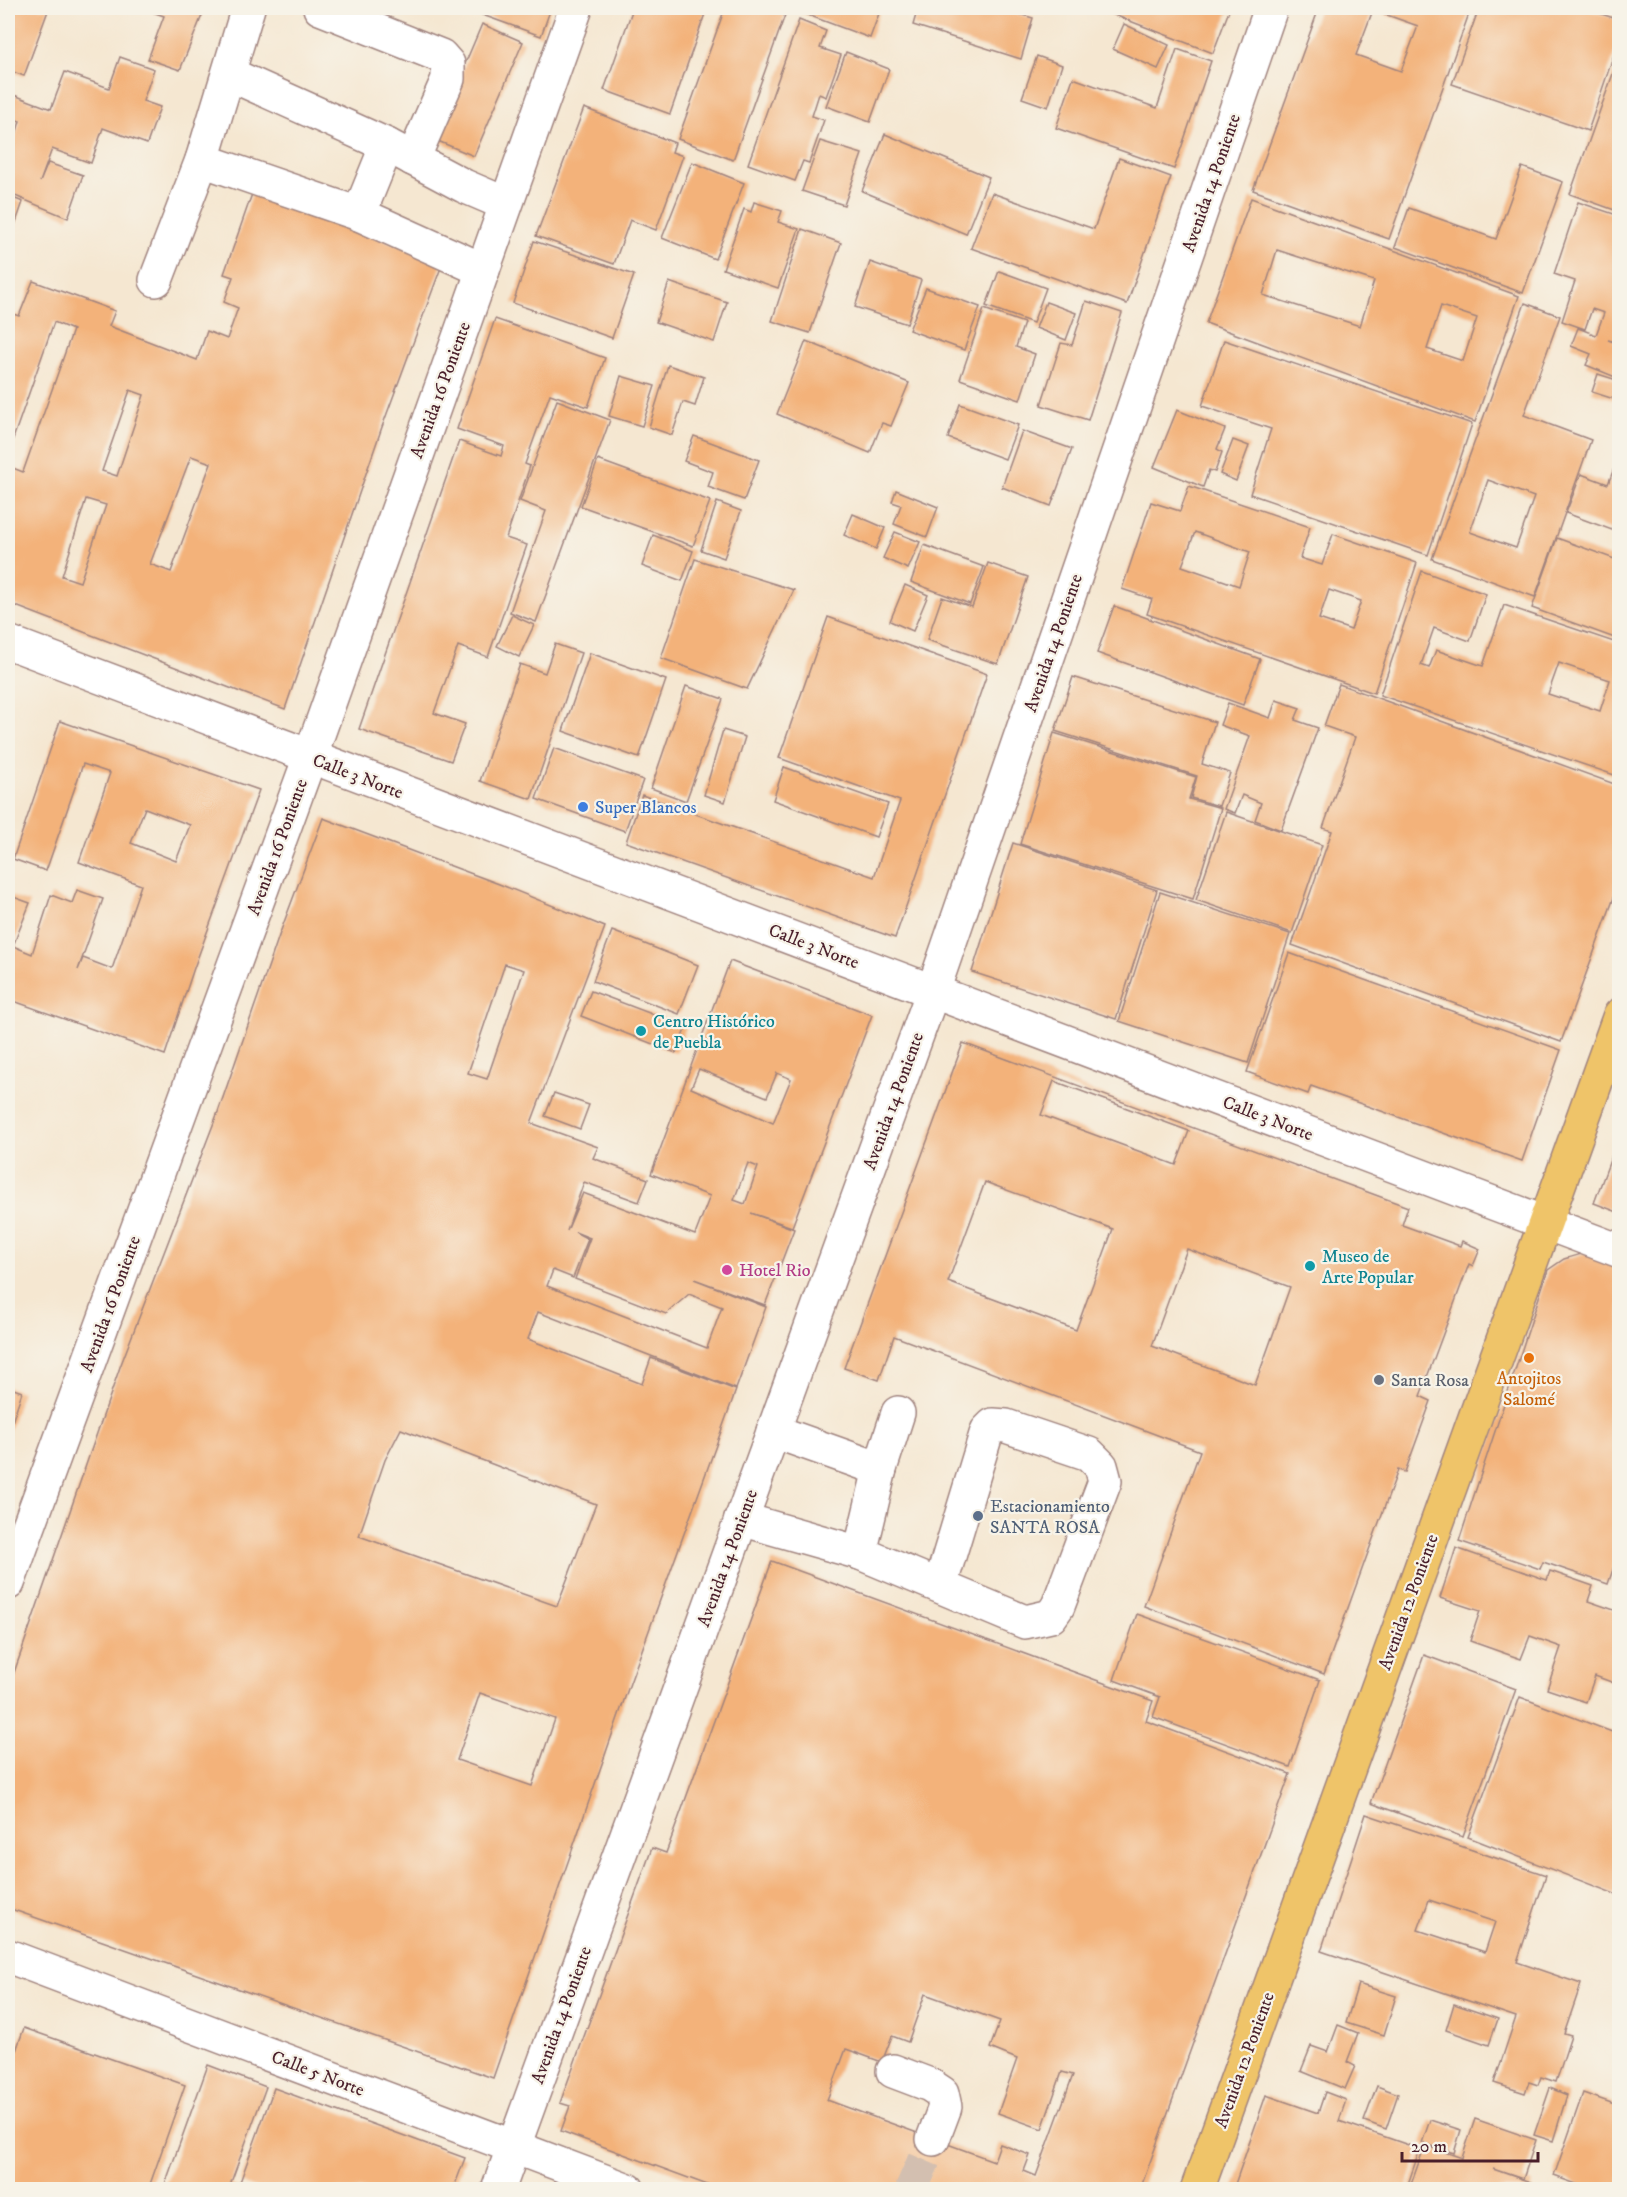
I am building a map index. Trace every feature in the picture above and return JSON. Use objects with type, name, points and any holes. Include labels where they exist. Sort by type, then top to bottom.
[{"type":"main road","name":"Avenida 12 Poniente","points":[[1197,2190],[1620,1016]]},
{"type":"street","points":[[156,280],[202,160],[248,8]]},
{"type":"street","points":[[320,8],[441,56],[448,64],[448,79],[359,214]]},
{"type":"street","name":"Avenida 16 Poniente","points":[[8,1582],[310,758],[576,8]]},
{"type":"street","name":"Avenida 14 Poniente","points":[[498,2190],[933,991],[1271,8]]},
{"type":"street","points":[[229,74],[400,152],[464,186],[506,204]]},
{"type":"street","points":[[202,160],[359,214],[483,270]]},
{"type":"street","name":"Calle 3 Norte","points":[[8,642],[1620,1251]]},
{"type":"street","points":[[860,1553],[880,1469],[898,1413]]},
{"type":"street","points":[[741,1519],[860,1553],[1025,1622],[1051,1616],[1058,1606],[1105,1481],[1101,1466],[1089,1454],[1006,1426],[993,1425],[987,1431],[940,1586]]},
{"type":"street","points":[[773,1431],[880,1469]]},
{"type":"street","name":"Calle 5 Norte","points":[[8,1956],[628,2190]]},
{"type":"street","points":[[893,2071],[930,2085],[942,2093],[945,2107],[933,2139]]},
{"type":"building","points":[[8,8],[49,8],[24,76],[8,70]]},
{"type":"building","points":[[141,8],[205,8],[180,70],[148,59],[164,16]]},
{"type":"building","points":[[463,8],[551,8],[541,36]]},
{"type":"building","points":[[633,8],[707,8],[670,114],[604,90]]},
{"type":"building","points":[[725,8],[764,8],[785,15],[733,160],[678,139]]},
{"type":"building","points":[[789,8],[881,8],[870,38]]},
{"type":"building","points":[[918,8],[998,8],[1033,18],[1021,59],[913,25]]},
{"type":"building","points":[[1096,8],[1230,8],[1213,53]]},
{"type":"building","points":[[1319,8],[1471,8],[1389,239],[1253,190]],"holes":[[[1373,10],[1418,26],[1401,71],[1356,55]]]},
{"type":"building","points":[[1479,8],[1583,8],[1620,20],[1620,37],[1588,131],[1452,84]]},
{"type":"building","points":[[799,20],[826,31],[820,48],[841,55],[826,97],[819,94],[812,116],[824,120],[809,163],[803,161],[795,181],[748,164]]},
{"type":"building","points":[[482,24],[523,42],[474,156],[433,139]]},
{"type":"building","points":[[1124,24],[1169,45],[1158,69],[1113,49]]},
{"type":"building","points":[[1177,49],[1211,61],[1174,169],[1056,128],[1073,78],[1157,108]]},
{"type":"building","points":[[846,52],[889,69],[870,122],[826,106]]},
{"type":"building","points":[[1037,56],[1062,65],[1048,107],[1022,98]]},
{"type":"building","points":[[120,57],[154,69],[143,101],[160,107],[147,144],[103,128],[91,163],[52,149],[40,182],[48,163],[83,175],[68,218],[8,193],[8,162],[20,121],[8,117],[14,95],[51,109],[65,72],[109,88]]},
{"type":"building","points":[[1620,57],[1620,212],[1570,194]]},
{"type":"building","points":[[584,108],[675,143],[672,152],[683,156],[656,230],[630,220],[614,264],[536,236]]},
{"type":"building","points":[[885,134],[989,177],[966,234],[862,191]]},
{"type":"building","points":[[820,141],[862,154],[844,205],[802,191]]},
{"type":"building","points":[[1119,158],[1171,177],[1127,304],[971,248],[992,193],[1094,229]]},
{"type":"building","points":[[692,162],[744,183],[715,259],[662,238]]},
{"type":"building","points":[[1522,167],[1563,182],[1523,293],[1395,247],[1409,208],[1496,239]]},
{"type":"building","points":[[253,191],[443,262],[382,427],[285,709],[8,603],[8,466],[23,472],[73,330],[54,322],[8,453],[8,312],[19,316],[33,281],[115,311],[109,326],[197,360],[207,331],[227,339],[238,308],[224,302],[233,277],[224,274]],"holes":[[[130,390],[144,395],[117,476],[102,471]],[[191,456],[211,463],[171,572],[150,564]],[[86,499],[106,505],[80,582],[62,576]]]},
{"type":"building","points":[[8,196],[23,202],[8,245]]},
{"type":"building","points":[[1251,198],[1519,296],[1475,422],[1206,323]],"holes":[[[1277,250],[1374,281],[1360,326],[1263,295]],[[1441,306],[1477,318],[1463,361],[1427,349]]]},
{"type":"building","points":[[754,202],[782,211],[778,222],[799,229],[778,288],[723,269],[744,209],[751,212]]},
{"type":"building","points":[[1578,202],[1620,216],[1620,343],[1608,340],[1620,344],[1620,379],[1586,365],[1591,354],[1571,346],[1578,328],[1596,335],[1604,313],[1592,309],[1585,329],[1562,321],[1575,281],[1554,274]]},
{"type":"building","points":[[802,229],[841,243],[810,333],[772,321]]},
{"type":"building","points":[[534,241],[634,275],[612,338],[513,303]]},
{"type":"building","points":[[870,262],[921,280],[907,324],[855,307]]},
{"type":"building","points":[[999,271],[1046,288],[1033,323],[986,306]]},
{"type":"building","points":[[669,282],[727,302],[714,342],[656,322]]},
{"type":"building","points":[[926,288],[980,307],[964,350],[909,330]]},
{"type":"building","points":[[1086,301],[1122,313],[1088,420],[1041,405],[1061,343],[1072,345]]},
{"type":"building","points":[[1046,302],[1076,313],[1066,340],[1036,328]]},
{"type":"building","points":[[1525,303],[1560,316],[1524,415],[1591,440],[1535,597],[1432,559]],"holes":[[[1488,480],[1534,497],[1516,548],[1470,532]]]},
{"type":"building","points":[[984,309],[1024,323],[1016,347],[1035,354],[1020,400],[960,379]]},
{"type":"building","points":[[495,319],[605,358],[588,407],[550,394],[525,464],[530,466],[506,538],[527,545],[488,657],[458,646],[434,713],[465,724],[451,761],[359,729],[459,441],[501,456],[504,446],[457,429]]},
{"type":"building","points":[[1224,340],[1472,424],[1428,555],[1250,494],[1271,429],[1202,406]]},
{"type":"building","points":[[806,341],[909,383],[891,426],[882,423],[870,453],[777,414]]},
{"type":"building","points":[[668,365],[704,377],[695,406],[683,402],[672,435],[649,427]]},
{"type":"building","points":[[1598,374],[1620,381],[1620,401],[1592,392]]},
{"type":"building","points":[[621,376],[655,386],[642,426],[609,416]]},
{"type":"building","points":[[557,400],[610,420],[536,622],[510,612],[546,511],[520,501]]},
{"type":"building","points":[[960,404],[1018,425],[1005,459],[948,438]]},
{"type":"building","points":[[1177,410],[1225,429],[1217,449],[1222,452],[1215,472],[1209,470],[1203,487],[1154,467]]},
{"type":"building","points":[[1022,431],[1072,449],[1051,506],[1002,487]]},
{"type":"building","points":[[694,436],[759,460],[744,500],[708,487],[713,472],[684,461]]},
{"type":"building","points":[[1233,440],[1249,446],[1236,481],[1220,474]]},
{"type":"building","points":[[1620,453],[1620,533],[1566,513],[1581,474],[1608,484]]},
{"type":"building","points":[[598,460],[710,501],[693,546],[581,506]]},
{"type":"building","points":[[1189,486],[1310,527],[1300,558],[1322,565],[1333,534],[1417,563],[1374,693],[1147,614],[1152,599],[1122,589],[1151,502],[1180,511]],"holes":[[[1195,532],[1250,552],[1239,586],[1182,566]],[[1329,590],[1361,601],[1351,630],[1319,619]]]},
{"type":"building","points":[[896,490],[938,507],[927,537],[894,524],[901,505],[892,502]]},
{"type":"building","points":[[717,502],[741,511],[724,558],[701,550]]},
{"type":"building","points":[[853,514],[885,528],[876,549],[844,535]]},
{"type":"building","points":[[895,532],[920,542],[908,569],[883,558]]},
{"type":"building","points":[[653,535],[693,551],[682,581],[642,566]]},
{"type":"building","points":[[1557,538],[1620,561],[1620,640],[1532,608]]},
{"type":"building","points":[[924,545],[984,567],[970,604],[911,582]]},
{"type":"building","points":[[695,559],[794,590],[747,689],[661,658]]},
{"type":"building","points":[[988,563],[1028,577],[998,664],[927,640],[942,597],[972,607]]},
{"type":"building","points":[[1422,571],[1486,594],[1470,641],[1434,628],[1421,665],[1429,668],[1436,650],[1483,666],[1504,605],[1620,644],[1620,777],[1380,695]],"holes":[[[1559,663],[1610,680],[1600,711],[1548,694]]]},
{"type":"building","points":[[905,585],[928,595],[913,631],[890,621]]},
{"type":"building","points":[[1114,606],[1260,659],[1243,705],[1097,653]]},
{"type":"building","points":[[512,615],[534,625],[519,657],[497,646]]},
{"type":"building","points":[[828,617],[987,674],[895,938],[626,842],[642,795],[874,877],[900,801],[779,758]]},
{"type":"building","points":[[555,644],[581,653],[531,799],[480,781],[520,664],[545,673]]},
{"type":"building","points":[[590,653],[666,680],[639,758],[563,731]]},
{"type":"building","points":[[1073,677],[1215,722],[1202,764],[1230,773],[1219,806],[1191,798],[1197,776],[1055,731]]},
{"type":"building","points":[[1339,684],[1620,786],[1620,881],[1561,1042],[1292,945],[1332,831],[1323,828],[1355,737],[1324,726]]},
{"type":"building","points":[[686,686],[723,699],[686,801],[651,788]]},
{"type":"building","points":[[1276,700],[1300,708],[1295,720],[1318,728],[1281,830],[1255,820],[1261,803],[1242,795],[1235,813],[1224,809],[1250,736],[1220,725],[1228,703],[1270,718]]},
{"type":"building","points":[[60,721],[259,790],[165,1055],[8,999],[8,895],[30,903],[13,946],[32,954],[51,895],[72,903],[77,890],[103,899],[78,970],[83,958],[112,969],[141,885],[79,862],[110,773],[83,764],[46,871],[13,859]],"holes":[[[145,808],[190,825],[176,861],[131,843]]]},
{"type":"building","points":[[723,730],[745,737],[725,802],[704,795]]},
{"type":"building","points":[[1054,733],[1196,777],[1189,799],[1221,808],[1193,899],[1020,844]]},
{"type":"building","points":[[554,748],[643,780],[625,831],[536,799]]},
{"type":"building","points":[[784,767],[888,804],[876,837],[773,800]]},
{"type":"building","points":[[1226,812],[1322,845],[1292,933],[1196,900]]},
{"type":"building","points":[[323,818],[499,884],[605,927],[531,1123],[598,1147],[593,1158],[648,1179],[639,1202],[584,1182],[567,1231],[583,1193],[695,1235],[710,1196],[651,1174],[730,961],[872,1015],[792,1227],[751,1213],[794,1229],[765,1305],[694,1279],[766,1307],[736,1389],[538,1312],[528,1339],[642,1384],[651,1358],[736,1390],[630,1683],[493,2078],[8,1908],[8,1690],[120,1367],[218,1112],[280,933]],"holes":[[[505,964],[524,970],[487,1079],[468,1073]],[[699,1069],[767,1097],[777,1073],[791,1079],[773,1123],[691,1088]],[[748,1163],[758,1167],[745,1204],[734,1200]],[[575,1232],[590,1238],[575,1279],[666,1314],[689,1294],[722,1307],[707,1348],[547,1286],[553,1270],[573,1278],[588,1239]],[[401,1429],[596,1504],[557,1606],[359,1536],[385,1460]],[[480,1693],[555,1719],[532,1786],[457,1760]]]},
{"type":"building","points":[[1013,843],[1157,890],[1116,1019],[972,972]]},
{"type":"building","points":[[1160,892],[1290,934],[1248,1063],[1119,1021]]},
{"type":"building","points":[[612,931],[698,965],[679,1014],[593,981]]},
{"type":"building","points":[[1289,953],[1561,1050],[1522,1161],[1311,1086],[1308,1094],[1247,1072]]},
{"type":"building","points":[[591,991],[686,1027],[676,1053],[581,1016]]},
{"type":"building","name":"Museo de Arte Popular","points":[[963,1043],[1408,1207],[1402,1225],[1460,1246],[1462,1241],[1480,1249],[1473,1266],[1469,1264],[1420,1396],[1431,1401],[1405,1472],[1398,1470],[1324,1674],[1144,1606],[1200,1451],[894,1336],[879,1380],[844,1368]],"holes":[[[1054,1081],[1189,1131],[1176,1165],[1041,1115]],[[985,1182],[1113,1229],[1076,1330],[948,1282]],[[1187,1249],[1290,1287],[1255,1385],[1152,1346]]]},
{"type":"building","points":[[554,1093],[589,1105],[580,1129],[545,1116]]},
{"type":"building","points":[[1620,1136],[1620,1213],[1594,1203]]},
{"type":"building","points":[[1588,1252],[1620,1264],[1620,1549],[1608,1584],[1543,1562],[1540,1569],[1459,1541],[1548,1270],[1564,1259]]},
{"type":"building","points":[[8,1387],[22,1392],[8,1434]]},
{"type":"building","points":[[1456,1548],[1547,1580],[1550,1571],[1593,1586],[1588,1601],[1620,1612],[1620,1666],[1614,1683],[1595,1676],[1586,1702],[1547,1689],[1561,1647],[1530,1636],[1521,1659],[1470,1641],[1480,1611],[1440,1598]]},
{"type":"building","points":[[772,1561],[1153,1701],[1146,1721],[1290,1774],[1140,2190],[721,2190],[561,2131],[570,2106],[560,2103],[652,1848],[666,1853]],"holes":[[[925,1994],[1000,2021],[990,2048],[1017,2059],[998,2113],[1042,2129],[1062,2072],[1073,2075],[1036,2176],[1024,2171],[1030,2155],[1000,2144],[994,2161],[827,2100],[846,2049],[882,2062],[892,2036],[908,2042]]]},
{"type":"building","points":[[1137,1614],[1320,1680],[1290,1767],[1153,1717],[1160,1697],[1114,1680]]},
{"type":"building","points":[[1424,1655],[1516,1689],[1463,1837],[1371,1803]]},
{"type":"building","points":[[1520,1697],[1620,1735],[1620,1896],[1468,1837]]},
{"type":"building","points":[[1366,1814],[1546,1875],[1517,1962],[1581,1984],[1564,2034],[1571,2036],[1556,2082],[1541,2077],[1538,2085],[1529,2082],[1525,2093],[1494,2083],[1516,2017],[1321,1951]],"holes":[[[1429,1900],[1495,1922],[1485,1952],[1418,1930]]]},
{"type":"building","points":[[1358,1984],[1396,1996],[1384,2035],[1346,2023]]},
{"type":"building","points":[[1454,2004],[1498,2019],[1489,2045],[1446,2030]]},
{"type":"building","points":[[1338,2025],[1358,2033],[1347,2062],[1355,2066],[1345,2089],[1301,2071],[1311,2046],[1328,2052]]},
{"type":"building","points":[[24,2028],[185,2085],[148,2190],[8,2190],[8,2074]]},
{"type":"building","points":[[208,2065],[266,2087],[230,2185],[242,2190],[163,2190]]},
{"type":"building","points":[[1377,2086],[1398,2094],[1386,2129],[1364,2121]]},
{"type":"building","points":[[274,2088],[465,2158],[453,2190],[259,2190],[240,2182]]},
{"type":"building","points":[[1550,2088],[1567,2095],[1553,2141],[1534,2135]]},
{"type":"building","points":[[1325,2092],[1346,2100],[1339,2121],[1420,2149],[1406,2190],[1233,2190],[1266,2095],[1318,2113]]},
{"type":"building","points":[[1583,2093],[1620,2106],[1620,2190],[1593,2190],[1554,2176]]},
{"type":"building","points":[[1475,2119],[1536,2140],[1523,2179],[1493,2169],[1533,2183],[1531,2190],[1409,2190],[1425,2145],[1462,2158]]},
{"type":"building","points":[[1430,2120],[1461,2130],[1454,2153],[1422,2143]]},
{"type":"tunnel","points":[[911,2190],[933,2139]]},
{"type":"place","name":"Super Blancos","points":[[583,807]]},
{"type":"place","name":"Centro Histórico de Puebla","points":[[641,1031]]},
{"type":"place","name":"Museo de Arte Popular","points":[[1310,1266]]},
{"type":"place","name":"Hotel Rio","points":[[727,1270]]},
{"type":"place","name":"Antojitos Salomé","points":[[1529,1358]]},
{"type":"place","name":"Santa Rosa","points":[[1379,1380]]},
{"type":"place","name":"Estacionamiento SANTA ROSA","points":[[978,1516]]}]
